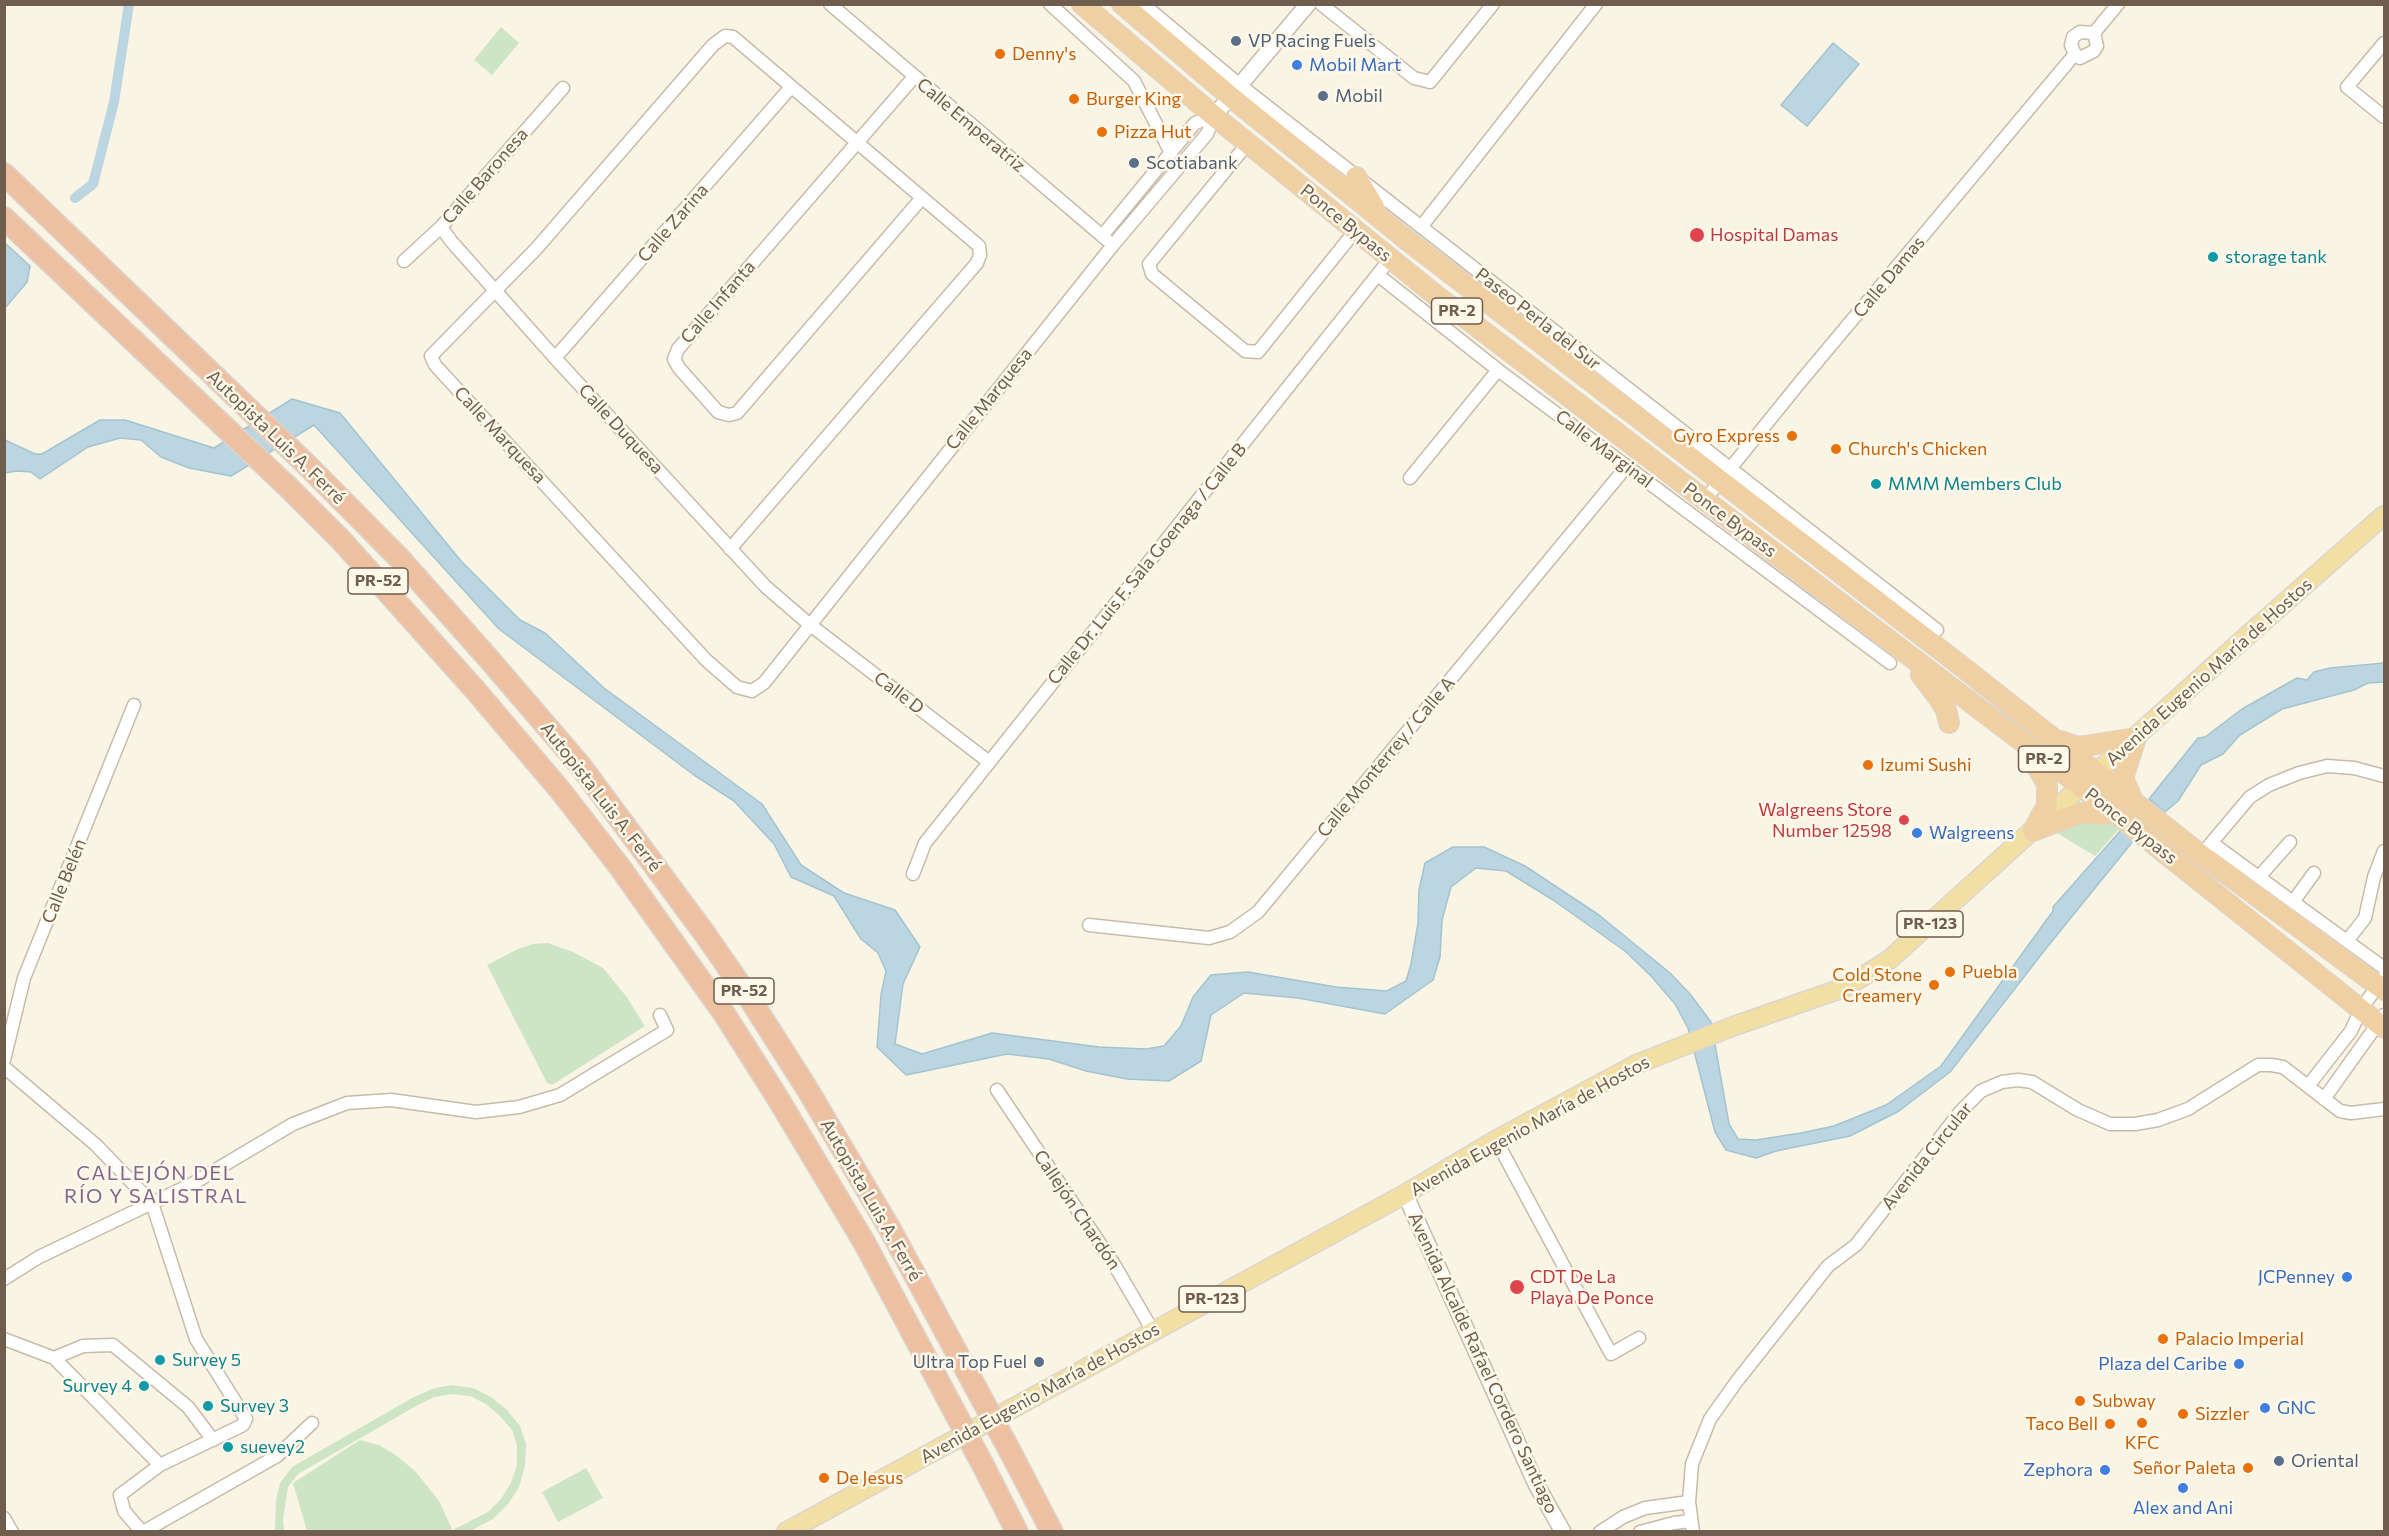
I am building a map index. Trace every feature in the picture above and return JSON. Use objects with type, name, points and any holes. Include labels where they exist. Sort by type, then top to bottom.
[{"type":"highway","name":"Ponce Bypass","points":[[1082,4],[1355,231],[1704,501],[1898,658],[2025,745],[2134,803],[2207,849],[2383,980]]},
{"type":"highway","name":"Ponce Bypass","points":[[1122,4],[1236,92],[1381,220],[1725,476],[2053,739],[2116,814],[2361,1009],[2383,1022]]},
{"type":"highway","name":"Autopista Luis A. Ferré","points":[[4,174],[308,466],[400,560],[580,765],[705,934],[806,1087],[890,1229],[1052,1532]]},
{"type":"highway","points":[[1356,177],[1381,220]]},
{"type":"highway","name":"Autopista Luis A. Ferré","points":[[4,218],[291,489],[341,540],[476,691],[560,790],[619,866],[725,1015],[864,1242],[1017,1532]]},
{"type":"highway","points":[[1936,630],[1960,665]]},
{"type":"highway","points":[[1898,658],[1938,697],[1946,710],[1948,723]]},
{"type":"highway","points":[[2053,739],[2078,747],[2136,738],[2123,778],[2134,803]]},
{"type":"highway","points":[[2025,745],[2047,784],[2047,805],[2033,831]]},
{"type":"highway","points":[[2033,831],[2080,813],[2116,814]]},
{"type":"main road","name":"Avenida Eugenio María de Hostos","points":[[786,1532],[1405,1194],[1496,1140],[1637,1064],[1734,1026],[1846,987],[1889,960],[2238,644],[2385,515]]},
{"type":"street","name":"Calle Emperatriz","points":[[830,4],[1113,245]]},
{"type":"street","points":[[1050,4],[1134,81],[1171,153]]},
{"type":"street","name":"Paseo Perla del Sur","points":[[1143,4],[1236,92],[1356,177],[1421,227],[1725,476],[1936,630]]},
{"type":"street","points":[[1102,236],[1195,123],[1214,116],[1308,4]]},
{"type":"street","points":[[1321,4],[1414,78],[1430,82],[1493,4]]},
{"type":"street","points":[[1421,227],[1596,4]]},
{"type":"street","name":"Calle Damas","points":[[2094,33],[2118,4]]},
{"type":"street","name":"Calle Damas","points":[[2080,32],[2094,33],[2097,46],[2094,51],[2080,58],[2075,54],[2071,45],[2073,37],[2080,32]]},
{"type":"street","name":"Calle Marquesa","points":[[730,549],[977,263],[979,246],[733,37],[725,36],[713,45],[536,249],[431,356],[435,365],[706,660],[737,687],[752,691],[764,683],[1113,245],[1207,134],[1214,116]]},
{"type":"street","points":[[2385,43],[2347,87],[2385,117]]},
{"type":"street","name":"Calle Damas","points":[[1704,501],[1801,381],[2075,54]]},
{"type":"street","name":"Calle Infanta","points":[[914,77],[856,141],[678,349],[675,359],[679,368],[718,412],[729,416],[737,413],[921,199]]},
{"type":"street","name":"Calle Zarina","points":[[555,358],[791,87]]},
{"type":"street","name":"Calle Baronesa","points":[[404,261],[441,227],[563,88]]},
{"type":"street","points":[[1248,143],[1149,264],[1152,274],[1245,351],[1258,352],[1355,231]]},
{"type":"street","points":[[1136,193],[1148,204]]},
{"type":"street","name":"Calle Duquesa","points":[[441,227],[555,358],[730,549],[766,587],[809,624]]},
{"type":"street","name":"Calle Dr. Luis F. Sala Goenaga / Calle B","points":[[913,874],[925,843],[1390,259]]},
{"type":"street","name":"Calle Marginal","points":[[1378,274],[1498,370],[1627,466],[1898,658]]},
{"type":"street","points":[[1410,478],[1498,370]]},
{"type":"street","name":"Calle Monterrey / Calle A","points":[[1089,925],[1209,938],[1230,932],[1258,912],[1627,466]]},
{"type":"street","name":"Calle D","points":[[809,624],[989,762]]},
{"type":"street","name":"Calle Belén","points":[[4,1060],[24,978],[134,705]]},
{"type":"street","points":[[2307,1086],[2351,1031],[2361,1009],[2383,980],[2347,941],[2259,877],[2207,849],[2250,797],[2269,785],[2299,773],[2327,766],[2354,768],[2385,776]]},
{"type":"street","points":[[2259,877],[2290,842]]},
{"type":"street","points":[[2347,941],[2365,918],[2374,877],[2385,850]]},
{"type":"street","points":[[2294,902],[2314,873]]},
{"type":"street","points":[[4,1279],[39,1257],[192,1184],[293,1124],[346,1103],[391,1100],[477,1112],[519,1107],[560,1095],[667,1030],[660,1015]]},
{"type":"street","points":[[2324,1099],[2383,1022]]},
{"type":"street","name":"Avenida Circular","points":[[1691,1526],[1689,1502],[1692,1464],[1705,1429],[1737,1381],[1828,1266],[1856,1245],[1961,1111],[1981,1091],[2002,1082],[2018,1080],[2032,1082],[2078,1110],[2110,1124],[2135,1124],[2158,1120],[2188,1109],[2258,1065],[2283,1067],[2340,1111],[2351,1113],[2385,1109]]},
{"type":"street","points":[[4,1067],[96,1145],[152,1203],[196,1338],[246,1419],[243,1425],[160,1465],[120,1495],[124,1511],[142,1532],[277,1456],[312,1423]]},
{"type":"street","name":"Callejón Chardón","points":[[997,1090],[1115,1266],[1153,1331]]},
{"type":"street","points":[[1496,1140],[1611,1354],[1639,1338]]},
{"type":"street","name":"Avenida Alcalde Rafael Cordero Santiago","points":[[1405,1194],[1536,1484],[1563,1532]]},
{"type":"street","points":[[4,1339],[54,1358],[160,1465]]},
{"type":"street","points":[[54,1358],[83,1346],[113,1345],[188,1407],[213,1440]]},
{"type":"street","points":[[1600,1532],[1623,1517],[1645,1508],[1689,1502]]},
{"type":"street","points":[[4,1518],[12,1532]]},
{"type":"street","points":[[1640,1532],[1674,1523],[1691,1526]]},
{"type":"green space","points":[[501,27],[519,43],[492,75],[474,60]]},
{"type":"green space","points":[[2106,821],[2119,829],[2095,856],[2052,830],[2065,824]]},
{"type":"green space","points":[[548,943],[573,952],[603,968],[626,996],[645,1026],[552,1085],[547,1083],[487,965],[518,949],[533,944]]},
{"type":"green space","points":[[451,1385],[473,1388],[491,1397],[507,1410],[520,1426],[526,1444],[525,1466],[519,1487],[508,1504],[493,1519],[470,1531],[451,1531],[488,1512],[501,1499],[511,1483],[517,1465],[517,1445],[512,1430],[486,1404],[470,1396],[452,1394],[434,1397],[416,1406],[298,1474],[288,1487],[283,1519],[284,1531],[275,1531],[276,1501],[280,1483],[292,1467],[412,1398],[432,1389]]},
{"type":"green space","points":[[360,1440],[379,1445],[416,1472],[439,1501],[452,1529],[446,1532],[307,1531],[293,1483]]},
{"type":"green space","points":[[586,1468],[603,1498],[558,1522],[542,1492]]},
{"type":"water","points":[[1833,43],[1859,64],[1807,126],[1781,105]]},
{"type":"water","points":[[5,243],[30,266],[27,282],[5,308]]},
{"type":"water","points":[[292,399],[340,413],[461,561],[520,620],[545,633],[604,688],[762,804],[801,865],[844,893],[895,910],[920,947],[903,984],[895,1044],[922,1054],[992,1033],[1099,1047],[1146,1049],[1164,1046],[1181,1026],[1193,997],[1211,975],[1248,972],[1336,987],[1387,991],[1406,981],[1418,923],[1419,890],[1425,863],[1453,847],[1484,847],[1525,866],[1599,915],[1670,973],[1690,994],[1711,1022],[1729,1124],[1738,1139],[1756,1140],[1801,1133],[1834,1126],[1886,1105],[1941,1066],[2053,911],[2053,907],[2121,830],[2134,840],[1950,1072],[1899,1111],[1850,1136],[1776,1151],[1756,1158],[1726,1150],[1715,1132],[1688,1028],[1675,1004],[1651,976],[1625,951],[1553,900],[1506,871],[1476,868],[1451,887],[1442,920],[1440,957],[1433,980],[1385,1014],[1298,998],[1244,993],[1211,1015],[1201,1061],[1169,1081],[1127,1079],[1086,1071],[1049,1059],[1007,1054],[906,1075],[877,1047],[881,995],[886,971],[878,953],[861,939],[834,896],[791,877],[774,844],[734,801],[694,775],[499,629],[314,425],[231,476],[189,468],[161,457],[141,440],[120,438],[88,447],[40,479],[31,472],[5,473],[5,440],[35,454],[42,454],[100,420],[125,420],[214,448]]},
{"type":"water","points":[[2384,663],[2384,682],[2368,683],[2354,690],[2282,709],[2240,735],[2223,754],[2201,765],[2178,801],[2165,812],[2149,799],[2198,738],[2205,737],[2242,709],[2297,678],[2307,680],[2314,672],[2330,668]]},
{"type":"waterway","points":[[75,198],[93,184],[114,102],[129,4]]},
{"type":"place","name":"VP Racing Fuels","points":[[1236,41]]},
{"type":"place","name":"Denny's","points":[[1000,54]]},
{"type":"place","name":"Mobil Mart","points":[[1297,65]]},
{"type":"place","name":"Mobil","points":[[1323,96]]},
{"type":"place","name":"Burger King","points":[[1074,99]]},
{"type":"place","name":"Pizza Hut","points":[[1102,132]]},
{"type":"place","name":"Scotiabank","points":[[1134,163]]},
{"type":"place","name":"Hospital Damas","points":[[1697,235]]},
{"type":"place","name":"storage tank","points":[[2213,257]]},
{"type":"place","name":"Gyro Express","points":[[1792,436]]},
{"type":"place","name":"Church's Chicken","points":[[1836,449]]},
{"type":"place","name":"MMM Members Club","points":[[1876,484]]},
{"type":"place","name":"Izumi Sushi","points":[[1868,765]]},
{"type":"place","name":"Walgreens Store Number 12598","points":[[1904,820]]},
{"type":"place","name":"Walgreens","points":[[1917,833]]},
{"type":"place","name":"Puebla","points":[[1950,972]]},
{"type":"place","name":"Cold Stone Creamery","points":[[1934,985]]},
{"type":"place","name":"JCPenney","points":[[2347,1277]]},
{"type":"place","name":"CDT De La Playa De Ponce","points":[[1517,1287]]},
{"type":"place","name":"Palacio Imperial","points":[[2163,1339]]},
{"type":"place","name":"Survey 5","points":[[160,1360]]},
{"type":"place","name":"Ultra Top Fuel","points":[[1039,1362]]},
{"type":"place","name":"Plaza del Caribe","points":[[2239,1364]]},
{"type":"place","name":"Survey 4","points":[[144,1386]]},
{"type":"place","name":"Subway","points":[[2080,1401]]},
{"type":"place","name":"Survey 3","points":[[208,1406]]},
{"type":"place","name":"GNC","points":[[2265,1408]]},
{"type":"place","name":"Sizzler","points":[[2183,1414]]},
{"type":"place","name":"KFC","points":[[2142,1423]]},
{"type":"place","name":"Taco Bell","points":[[2110,1424]]},
{"type":"place","name":"suevey2","points":[[228,1447]]},
{"type":"place","name":"Oriental","points":[[2279,1461]]},
{"type":"place","name":"Señor Paleta","points":[[2248,1468]]},
{"type":"place","name":"Zephora","points":[[2105,1470]]},
{"type":"place","name":"De Jesus","points":[[824,1478]]},
{"type":"place","name":"Alex and Ani","points":[[2183,1488]]},
{"type":"district","name":"CALLEJÓN DEL RÍO Y SALISTRAL","points":[[156,1184]]}]
